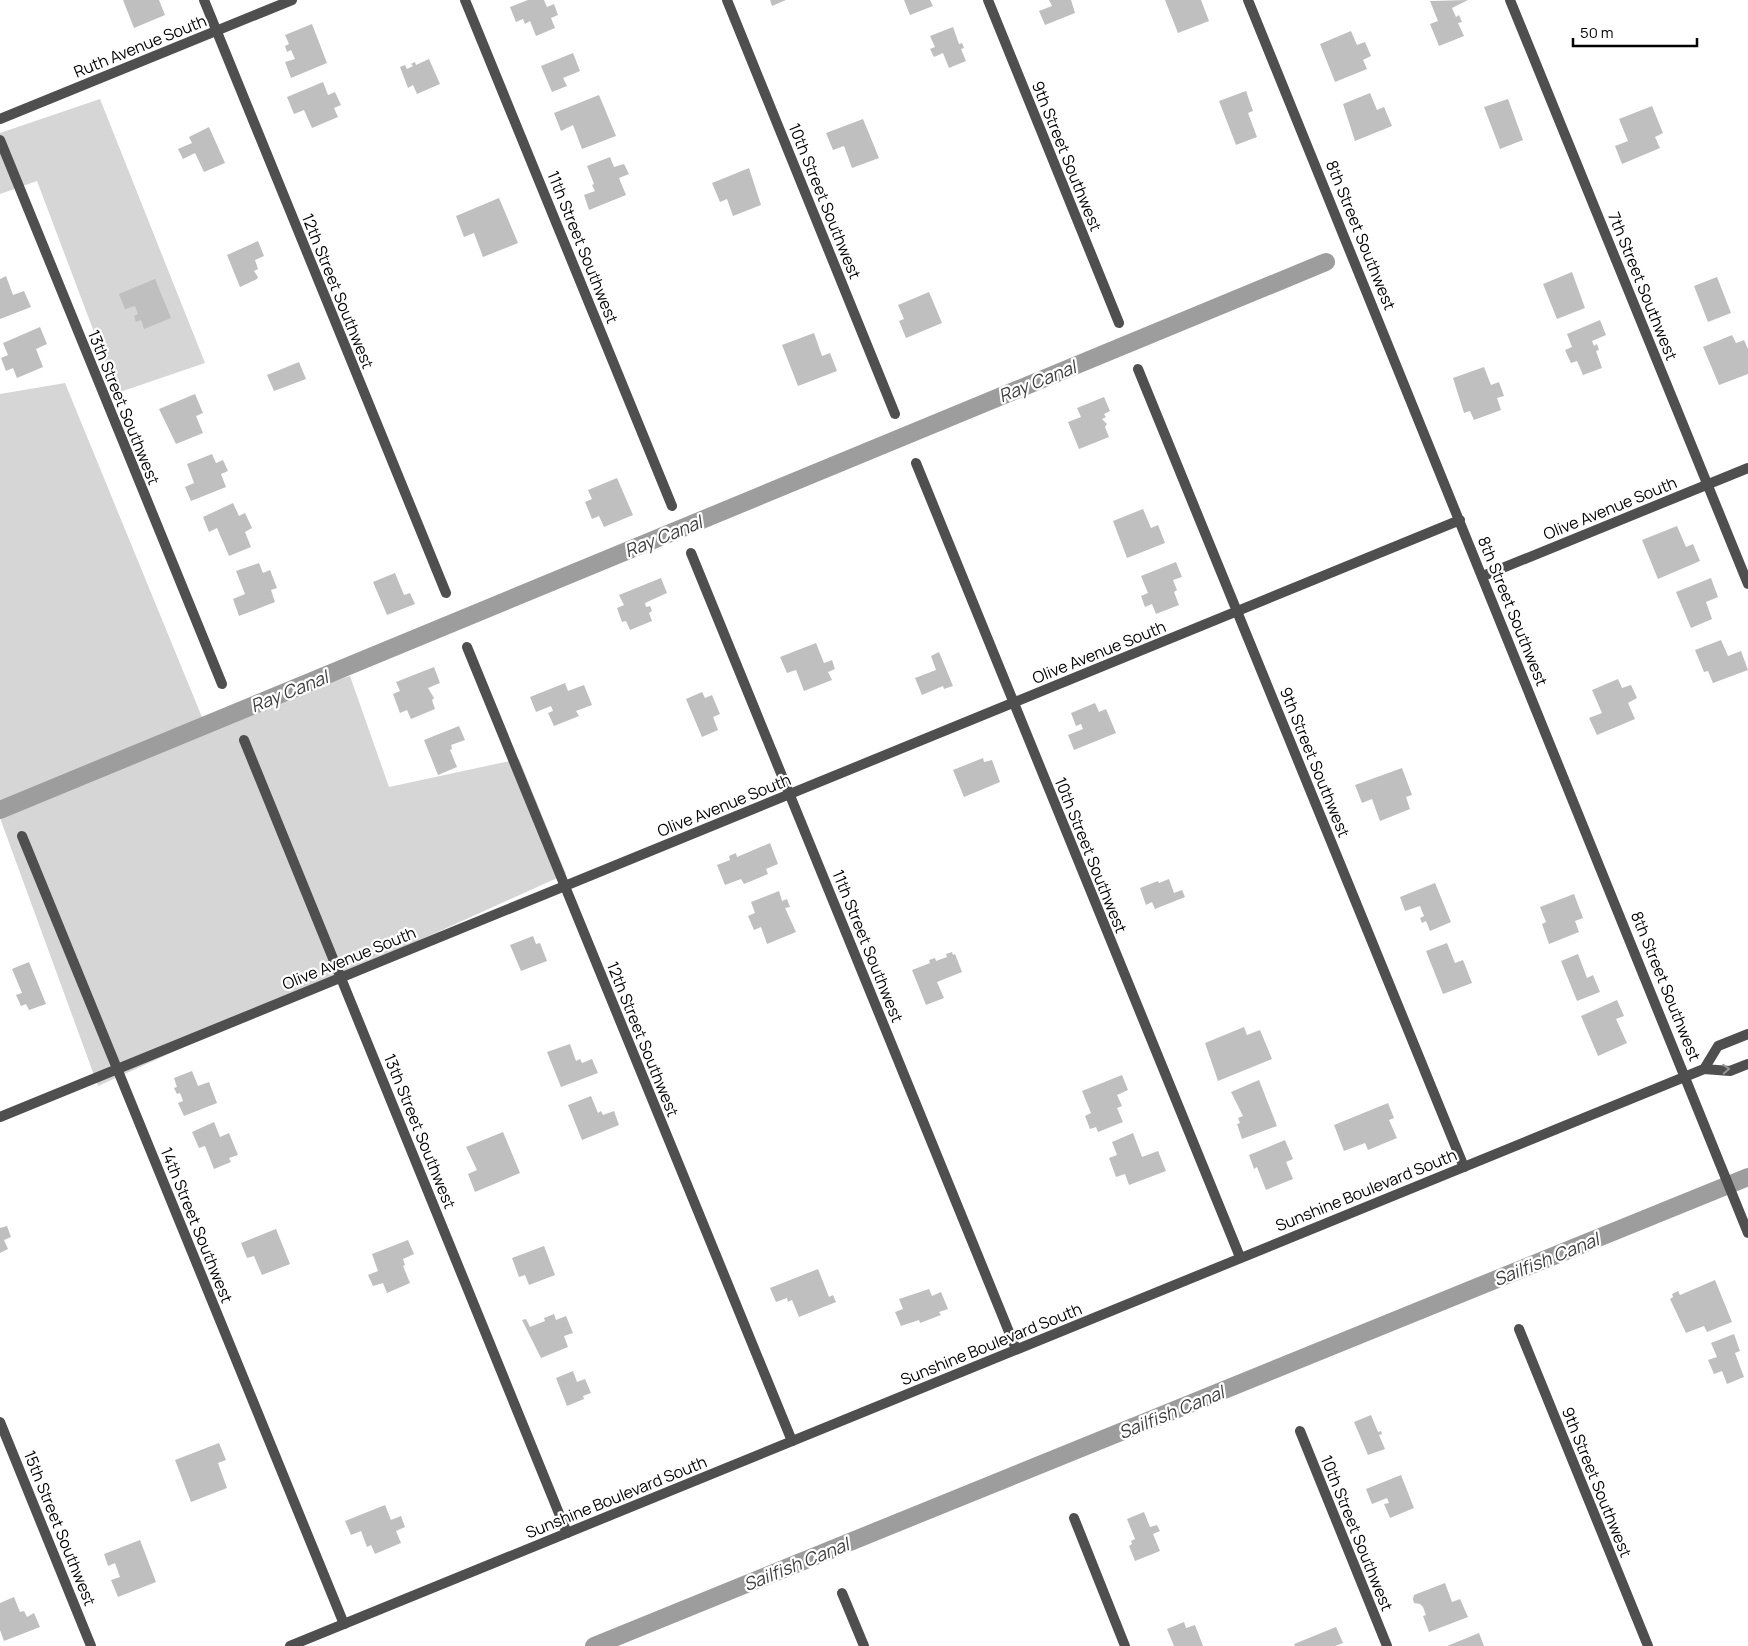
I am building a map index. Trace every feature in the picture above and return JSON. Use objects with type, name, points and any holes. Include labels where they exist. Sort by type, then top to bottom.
[{"type":"street","name":"12th Street Southwest","points":[[204,0],[446,593]]},
{"type":"street","name":"Ruth Avenue South","points":[[0,119],[292,0]]},
{"type":"street","name":"11th Street Southwest","points":[[465,0],[672,506]]},
{"type":"street","name":"10th Street Southwest","points":[[726,0],[895,414]]},
{"type":"street","name":"9th Street Southwest","points":[[988,0],[1120,323]]},
{"type":"street","name":"8th Street Southwest","points":[[1248,0],[1686,1076],[1748,1233]]},
{"type":"street","name":"7th Street Southwest","points":[[1510,0],[1748,584]]},
{"type":"street","name":"13th Street Southwest","points":[[0,140],[222,684]]},
{"type":"street","name":"9th Street Southwest","points":[[1138,369],[1464,1167]]},
{"type":"street","name":"10th Street Southwest","points":[[916,463],[1240,1257]]},
{"type":"street","name":"Olive Avenue South","points":[[1483,576],[1748,468]]},
{"type":"street","name":"Olive Avenue South","points":[[0,1117],[1460,520]]},
{"type":"street","name":"11th Street Southwest","points":[[691,553],[1016,1350]]},
{"type":"street","name":"12th Street Southwest","points":[[467,647],[792,1442]]},
{"type":"street","name":"13th Street Southwest","points":[[244,740],[567,1533]]},
{"type":"street","name":"14th Street Southwest","points":[[22,836],[344,1624]]},
{"type":"street","points":[[1704,1069],[1718,1046],[1748,1034]]},
{"type":"street","name":"Sunshine Boulevard South","points":[[290,1646],[1686,1076],[1704,1069],[1730,1071],[1748,1064]]},
{"type":"street","name":"9th Street Southwest","points":[[1519,1329],[1648,1646]]},
{"type":"street","name":"15th Street Southwest","points":[[0,1422],[91,1646]]},
{"type":"street","name":"10th Street Southwest","points":[[1300,1431],[1387,1646]]},
{"type":"street","points":[[1074,1518],[1125,1646]]},
{"type":"street","points":[[842,1593],[864,1646]]},
{"type":"shaded area","points":[[100,99],[205,363],[117,393],[37,181],[0,194],[0,133]]},
{"type":"shaded area","points":[[65,383],[204,722],[350,676],[389,787],[519,759],[566,874],[98,1086],[0,818],[0,394]]},
{"type":"building","points":[[123,0],[159,0],[165,15],[134,28]]},
{"type":"building","points":[[528,0],[544,0],[547,7],[554,4],[558,15],[551,18],[555,28],[536,36],[530,21],[525,24],[523,19],[516,22],[510,7]]},
{"type":"building","points":[[770,0],[786,0],[772,6]]},
{"type":"building","points":[[904,0],[930,0],[933,6],[910,15]]},
{"type":"building","points":[[1049,0],[1071,0],[1075,13],[1045,25],[1039,11],[1052,6]]},
{"type":"building","points":[[1165,0],[1201,0],[1209,21],[1178,33]]},
{"type":"building","points":[[1468,0],[1452,8],[1456,17],[1459,15],[1462,22],[1458,23],[1464,36],[1439,46],[1430,24],[1438,21],[1430,1]]},
{"type":"building","points":[[312,24],[327,63],[291,78],[285,62],[295,59],[291,50],[287,52],[285,46],[289,44],[285,35]]},
{"type":"building","points":[[953,27],[959,44],[962,43],[964,48],[961,49],[966,61],[949,68],[943,53],[934,57],[930,49],[935,47],[930,36]]},
{"type":"building","points":[[1351,31],[1357,45],[1365,42],[1371,56],[1363,60],[1367,69],[1335,82],[1320,44]]},
{"type":"building","points":[[573,53],[580,71],[563,78],[567,86],[552,92],[541,66]]},
{"type":"building","points":[[429,59],[440,84],[417,94],[413,85],[408,88],[400,67],[405,65],[407,69],[413,66],[411,64],[415,62],[416,65]]},
{"type":"building","points":[[323,82],[328,95],[335,92],[341,105],[334,108],[338,117],[312,128],[304,110],[294,114],[287,97]]},
{"type":"building","points":[[1246,91],[1253,111],[1248,113],[1257,137],[1236,145],[1219,101]]},
{"type":"building","points":[[1370,93],[1377,110],[1384,107],[1392,126],[1355,141],[1343,104]]},
{"type":"building","points":[[599,95],[616,136],[582,149],[573,125],[561,131],[554,113]]},
{"type":"building","points":[[1508,99],[1523,140],[1500,149],[1484,107]]},
{"type":"building","points":[[1652,106],[1663,133],[1655,137],[1660,148],[1622,164],[1615,146],[1628,141],[1619,119]]},
{"type":"building","points":[[863,119],[879,158],[852,168],[844,146],[833,150],[826,133]]},
{"type":"building","points":[[209,127],[225,163],[204,172],[195,153],[183,159],[178,149],[192,143],[189,137]]},
{"type":"building","points":[[610,157],[614,167],[624,164],[629,174],[619,178],[626,195],[589,210],[584,195],[595,191],[587,166]]},
{"type":"building","points":[[749,168],[761,205],[733,216],[727,199],[720,202],[712,183]]},
{"type":"building","points":[[499,198],[518,243],[483,257],[474,233],[464,237],[456,216]]},
{"type":"building","points":[[258,241],[264,256],[255,260],[258,269],[254,271],[258,277],[240,287],[227,255]]},
{"type":"building","points":[[1572,272],[1585,308],[1557,319],[1543,284]]},
{"type":"building","points":[[6,276],[13,295],[24,291],[31,307],[0,319],[0,279]]},
{"type":"building","points":[[1717,277],[1731,313],[1708,322],[1694,286]]},
{"type":"building","points":[[155,279],[171,318],[144,329],[141,320],[136,322],[134,316],[138,314],[135,306],[125,309],[119,294]]},
{"type":"building","points":[[929,292],[942,323],[906,338],[899,321],[904,319],[898,305]]},
{"type":"building","points":[[1600,320],[1606,335],[1592,341],[1594,346],[1597,344],[1599,350],[1596,351],[1602,368],[1583,375],[1577,361],[1571,363],[1565,350],[1572,347],[1567,334]]},
{"type":"building","points":[[40,327],[47,344],[36,349],[43,367],[17,378],[13,368],[6,371],[1,358],[8,355],[3,343]]},
{"type":"building","points":[[814,333],[822,356],[830,353],[837,371],[798,386],[782,345]]},
{"type":"building","points":[[1732,335],[1736,343],[1744,340],[1748,349],[1748,374],[1719,385],[1703,347]]},
{"type":"building","points":[[299,362],[306,379],[274,391],[267,375]]},
{"type":"building","points":[[1484,367],[1491,385],[1499,382],[1504,396],[1497,398],[1501,410],[1474,420],[1470,411],[1464,413],[1453,378]]},
{"type":"building","points":[[195,394],[203,413],[196,416],[203,433],[176,444],[159,409]]},
{"type":"building","points":[[1104,397],[1110,411],[1104,414],[1106,417],[1102,419],[1107,424],[1105,427],[1109,437],[1079,449],[1068,422],[1081,417],[1077,408]]},
{"type":"building","points":[[212,454],[216,463],[223,460],[228,471],[221,474],[226,487],[191,501],[185,487],[194,483],[187,464]]},
{"type":"building","points":[[617,478],[633,515],[604,527],[599,516],[592,519],[585,502],[592,499],[588,490]]},
{"type":"building","points":[[233,503],[239,516],[245,513],[252,528],[245,532],[251,547],[229,556],[217,528],[209,532],[203,517]]},
{"type":"building","points":[[1143,509],[1151,528],[1158,525],[1165,543],[1127,558],[1113,521]]},
{"type":"building","points":[[1677,526],[1686,547],[1693,544],[1700,561],[1658,579],[1642,540]]},
{"type":"building","points":[[1176,562],[1182,577],[1173,580],[1177,590],[1174,592],[1179,605],[1156,614],[1152,604],[1145,607],[1141,596],[1148,593],[1141,576]]},
{"type":"building","points":[[259,563],[263,573],[270,570],[277,588],[271,590],[275,602],[239,616],[233,599],[245,594],[236,571]]},
{"type":"building","points":[[395,573],[404,595],[410,593],[415,604],[387,615],[373,582]]},
{"type":"building","points":[[661,578],[667,593],[645,603],[646,607],[650,606],[652,611],[649,613],[652,621],[630,630],[626,621],[622,622],[617,608],[624,605],[619,595]]},
{"type":"building","points":[[1711,578],[1718,597],[1706,602],[1712,619],[1691,628],[1676,592]]},
{"type":"building","points":[[1721,640],[1728,656],[1741,651],[1748,670],[1713,683],[1708,671],[1704,672],[1695,650]]},
{"type":"building","points":[[816,643],[824,663],[832,660],[835,669],[828,672],[832,680],[804,691],[796,670],[787,673],[780,657]]},
{"type":"building","points":[[939,652],[953,686],[944,689],[943,686],[922,695],[915,678],[936,670],[931,656]]},
{"type":"building","points":[[434,667],[440,683],[428,688],[434,698],[432,700],[435,709],[411,719],[407,710],[400,713],[393,694],[400,691],[396,682]]},
{"type":"building","points":[[1618,679],[1622,688],[1631,685],[1637,698],[1628,703],[1635,719],[1597,735],[1589,718],[1602,713],[1592,690]]},
{"type":"building","points":[[565,683],[568,691],[584,685],[592,705],[576,711],[579,716],[554,726],[548,713],[553,711],[551,706],[536,712],[530,697]]},
{"type":"building","points":[[702,692],[705,698],[712,695],[720,714],[713,717],[718,730],[702,737],[686,699]]},
{"type":"building","points":[[1095,703],[1099,712],[1106,709],[1116,733],[1074,750],[1068,735],[1083,729],[1081,724],[1076,726],[1071,713]]},
{"type":"building","points":[[459,726],[465,740],[451,745],[452,749],[450,750],[457,767],[438,775],[424,740]]},
{"type":"building","points":[[983,758],[984,762],[992,760],[1000,782],[964,797],[953,770]]},
{"type":"building","points":[[1402,768],[1412,795],[1406,797],[1410,809],[1380,821],[1372,799],[1362,803],[1355,785]]},
{"type":"building","points":[[770,843],[778,864],[766,869],[768,874],[744,884],[741,879],[725,885],[717,865],[730,860],[729,856],[736,853],[737,857]]},
{"type":"building","points":[[1169,879],[1174,893],[1182,890],[1185,897],[1155,909],[1152,902],[1146,905],[1140,888]]},
{"type":"building","points":[[1435,883],[1451,922],[1430,931],[1426,921],[1422,923],[1420,918],[1424,916],[1420,906],[1405,911],[1400,897]]},
{"type":"building","points":[[779,891],[782,901],[787,899],[790,907],[785,908],[796,932],[767,944],[761,927],[754,930],[748,916],[755,913],[751,902]]},
{"type":"building","points":[[1574,894],[1583,918],[1575,921],[1579,932],[1549,944],[1542,924],[1546,922],[1540,907]]},
{"type":"building","points":[[533,936],[536,944],[540,943],[547,961],[521,971],[510,945]]},
{"type":"building","points":[[1447,943],[1455,963],[1463,960],[1472,983],[1443,994],[1426,951]]},
{"type":"building","points":[[952,952],[953,955],[955,954],[962,972],[937,982],[944,998],[926,1005],[912,970],[930,963],[929,960],[935,958],[936,961],[947,957],[946,954]]},
{"type":"building","points":[[1578,954],[1587,978],[1593,975],[1600,992],[1577,1001],[1561,961]]},
{"type":"building","points":[[29,962],[46,1004],[29,1010],[26,1004],[21,1006],[16,995],[22,993],[12,969]]},
{"type":"building","points":[[1617,1000],[1624,1016],[1616,1019],[1627,1043],[1598,1056],[1581,1016]]},
{"type":"building","points":[[1244,1027],[1247,1035],[1260,1030],[1272,1059],[1218,1081],[1205,1043]]},
{"type":"building","points":[[570,1044],[576,1061],[580,1059],[582,1063],[592,1059],[598,1073],[561,1087],[547,1052]]},
{"type":"building","points":[[192,1071],[198,1086],[209,1082],[217,1103],[184,1116],[178,1103],[183,1101],[180,1093],[177,1094],[174,1088],[177,1087],[174,1078]]},
{"type":"building","points":[[1122,1075],[1128,1090],[1117,1095],[1122,1106],[1117,1108],[1123,1122],[1098,1132],[1096,1127],[1090,1129],[1085,1116],[1091,1113],[1082,1091]]},
{"type":"building","points":[[1259,1080],[1277,1126],[1242,1139],[1237,1124],[1240,1123],[1238,1118],[1243,1116],[1231,1092]]},
{"type":"building","points":[[591,1096],[598,1113],[601,1111],[603,1115],[614,1111],[619,1125],[582,1140],[568,1105]]},
{"type":"building","points":[[1388,1103],[1394,1118],[1389,1120],[1397,1138],[1368,1150],[1365,1143],[1344,1151],[1334,1125]]},
{"type":"building","points":[[214,1122],[220,1137],[229,1133],[238,1155],[229,1158],[231,1162],[214,1169],[205,1146],[199,1148],[192,1132]]},
{"type":"building","points":[[503,1132],[520,1173],[475,1192],[468,1174],[477,1170],[466,1147]]},
{"type":"building","points":[[1133,1133],[1142,1157],[1158,1151],[1166,1171],[1129,1185],[1125,1174],[1116,1177],[1109,1158],[1117,1155],[1112,1142]]},
{"type":"building","points":[[1285,1140],[1293,1159],[1286,1162],[1293,1179],[1266,1190],[1257,1167],[1254,1169],[1249,1155]]},
{"type":"building","points":[[7,1226],[11,1237],[4,1240],[8,1249],[0,1253],[0,1228]]},
{"type":"building","points":[[276,1229],[290,1264],[262,1275],[254,1256],[247,1258],[241,1243]]},
{"type":"building","points":[[408,1240],[414,1254],[403,1259],[405,1265],[403,1266],[410,1283],[387,1293],[383,1283],[373,1286],[368,1275],[378,1271],[372,1254]]},
{"type":"building","points":[[544,1246],[555,1275],[529,1285],[525,1275],[519,1277],[512,1258]]},
{"type":"building","points":[[818,1269],[829,1297],[833,1295],[836,1302],[799,1317],[792,1300],[788,1302],[787,1298],[776,1302],[770,1288]]},
{"type":"building","points":[[1715,1280],[1732,1322],[1707,1332],[1704,1326],[1686,1333],[1670,1299],[1673,1297],[1672,1294],[1678,1291],[1680,1295]]},
{"type":"building","points":[[929,1289],[932,1296],[941,1292],[948,1309],[939,1312],[941,1315],[920,1323],[919,1320],[901,1326],[895,1312],[903,1309],[899,1299]]},
{"type":"building","points":[[554,1314],[556,1320],[566,1316],[573,1333],[564,1336],[568,1347],[541,1358],[522,1320],[526,1319],[530,1327],[545,1321],[544,1318]]},
{"type":"building","points":[[1734,1334],[1740,1351],[1735,1353],[1744,1377],[1727,1384],[1722,1371],[1714,1374],[1708,1360],[1717,1357],[1711,1343]]},
{"type":"building","points":[[573,1371],[577,1382],[585,1379],[591,1393],[583,1396],[584,1399],[567,1406],[556,1378]]},
{"type":"building","points":[[1371,1415],[1378,1432],[1381,1431],[1382,1434],[1379,1435],[1385,1449],[1368,1455],[1354,1422]]},
{"type":"building","points":[[219,1443],[226,1460],[218,1463],[227,1488],[191,1502],[175,1460]]},
{"type":"building","points":[[1401,1475],[1414,1508],[1390,1518],[1384,1504],[1389,1503],[1387,1498],[1372,1504],[1366,1489]]},
{"type":"building","points":[[385,1505],[391,1520],[401,1516],[405,1527],[396,1531],[401,1543],[375,1554],[371,1545],[367,1547],[361,1531],[351,1535],[345,1521]]},
{"type":"building","points":[[1144,1512],[1150,1527],[1157,1525],[1160,1531],[1153,1534],[1160,1551],[1135,1561],[1129,1546],[1132,1544],[1131,1541],[1135,1539],[1127,1519]]},
{"type":"building","points":[[140,1540],[156,1582],[118,1597],[111,1580],[120,1577],[115,1563],[108,1566],[104,1554]]},
{"type":"building","points":[[1445,1583],[1452,1602],[1460,1599],[1468,1617],[1429,1632],[1423,1616],[1426,1615],[1423,1607],[1420,1604],[1414,1603],[1414,1595]]},
{"type":"building","points":[[14,1597],[20,1612],[24,1611],[27,1617],[34,1613],[40,1627],[4,1641],[0,1630],[0,1603]]},
{"type":"building","points":[[1184,1622],[1186,1628],[1195,1625],[1203,1646],[1174,1646],[1167,1629]]},
{"type":"building","points":[[1336,1627],[1343,1643],[1335,1646],[1295,1646],[1294,1644]]},
{"type":"building","points":[[1479,1633],[1484,1646],[1447,1646]]},
{"type":"waterway","name":"Ray Canal","points":[[0,810],[1326,262]]},
{"type":"waterway","name":"Sailfish Canal","points":[[594,1646],[1748,1177]]}]
